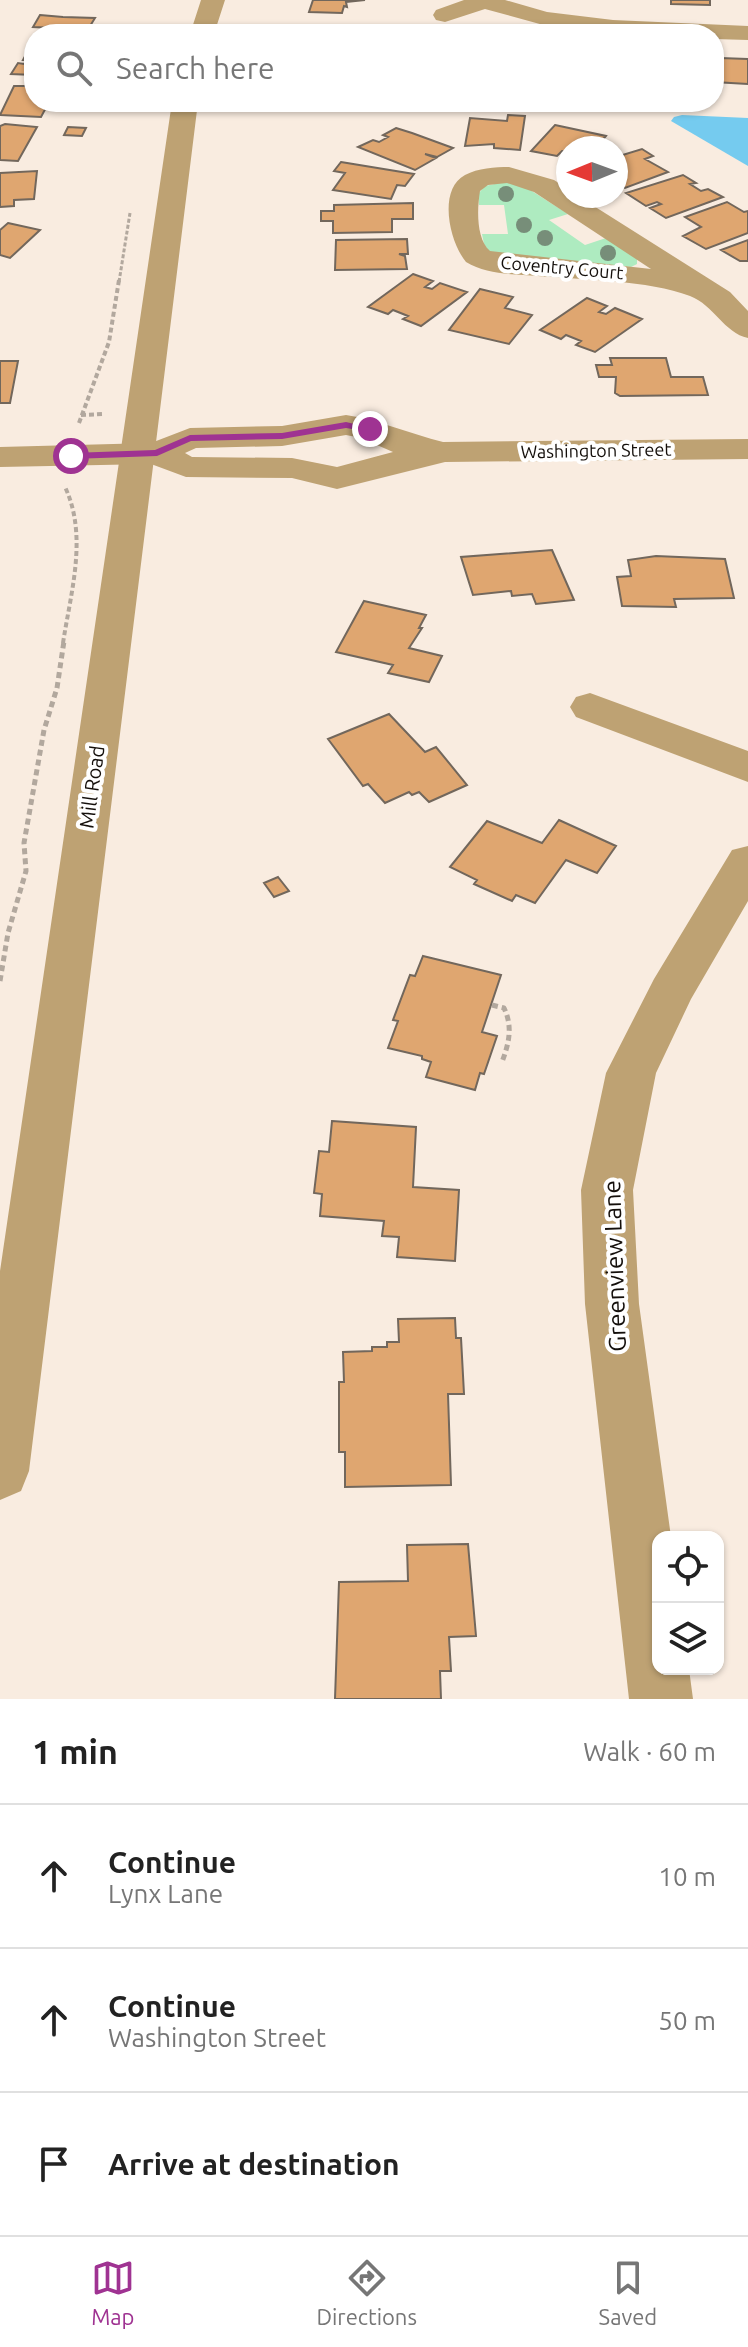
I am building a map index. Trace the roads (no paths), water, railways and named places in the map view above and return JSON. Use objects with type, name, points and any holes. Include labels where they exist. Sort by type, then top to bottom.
[{"type":"street","points":[[205,24],[213,0]]},
{"type":"street","points":[[445,15],[484,0],[524,15],[574,24]]},
{"type":"street","points":[[724,32],[748,33]]},
{"type":"street","name":"Mill Road","points":[[0,1471],[147,453],[184,112]]},
{"type":"street","name":"Coventry Court","points":[[699,288],[627,274],[483,260],[472,252],[468,240],[463,198],[466,188],[475,181],[509,175],[544,186],[719,299],[748,329]]},
{"type":"street","name":"Washington Street","points":[[147,453],[190,438],[282,436],[346,425],[370,429],[406,445],[445,452]]},
{"type":"street","name":"Washington Street","points":[[147,453],[186,467],[292,468],[337,478],[445,452],[748,449]]},
{"type":"street","points":[[0,457],[147,453]]},
{"type":"street","points":[[590,707],[748,767]]},
{"type":"street","name":"Greenview Lane","points":[[661,1699],[612,1304],[607,1190],[631,1073],[671,992],[748,862]]},
{"type":"water","points":[[682,115],[748,118],[748,166],[671,121]]}]
